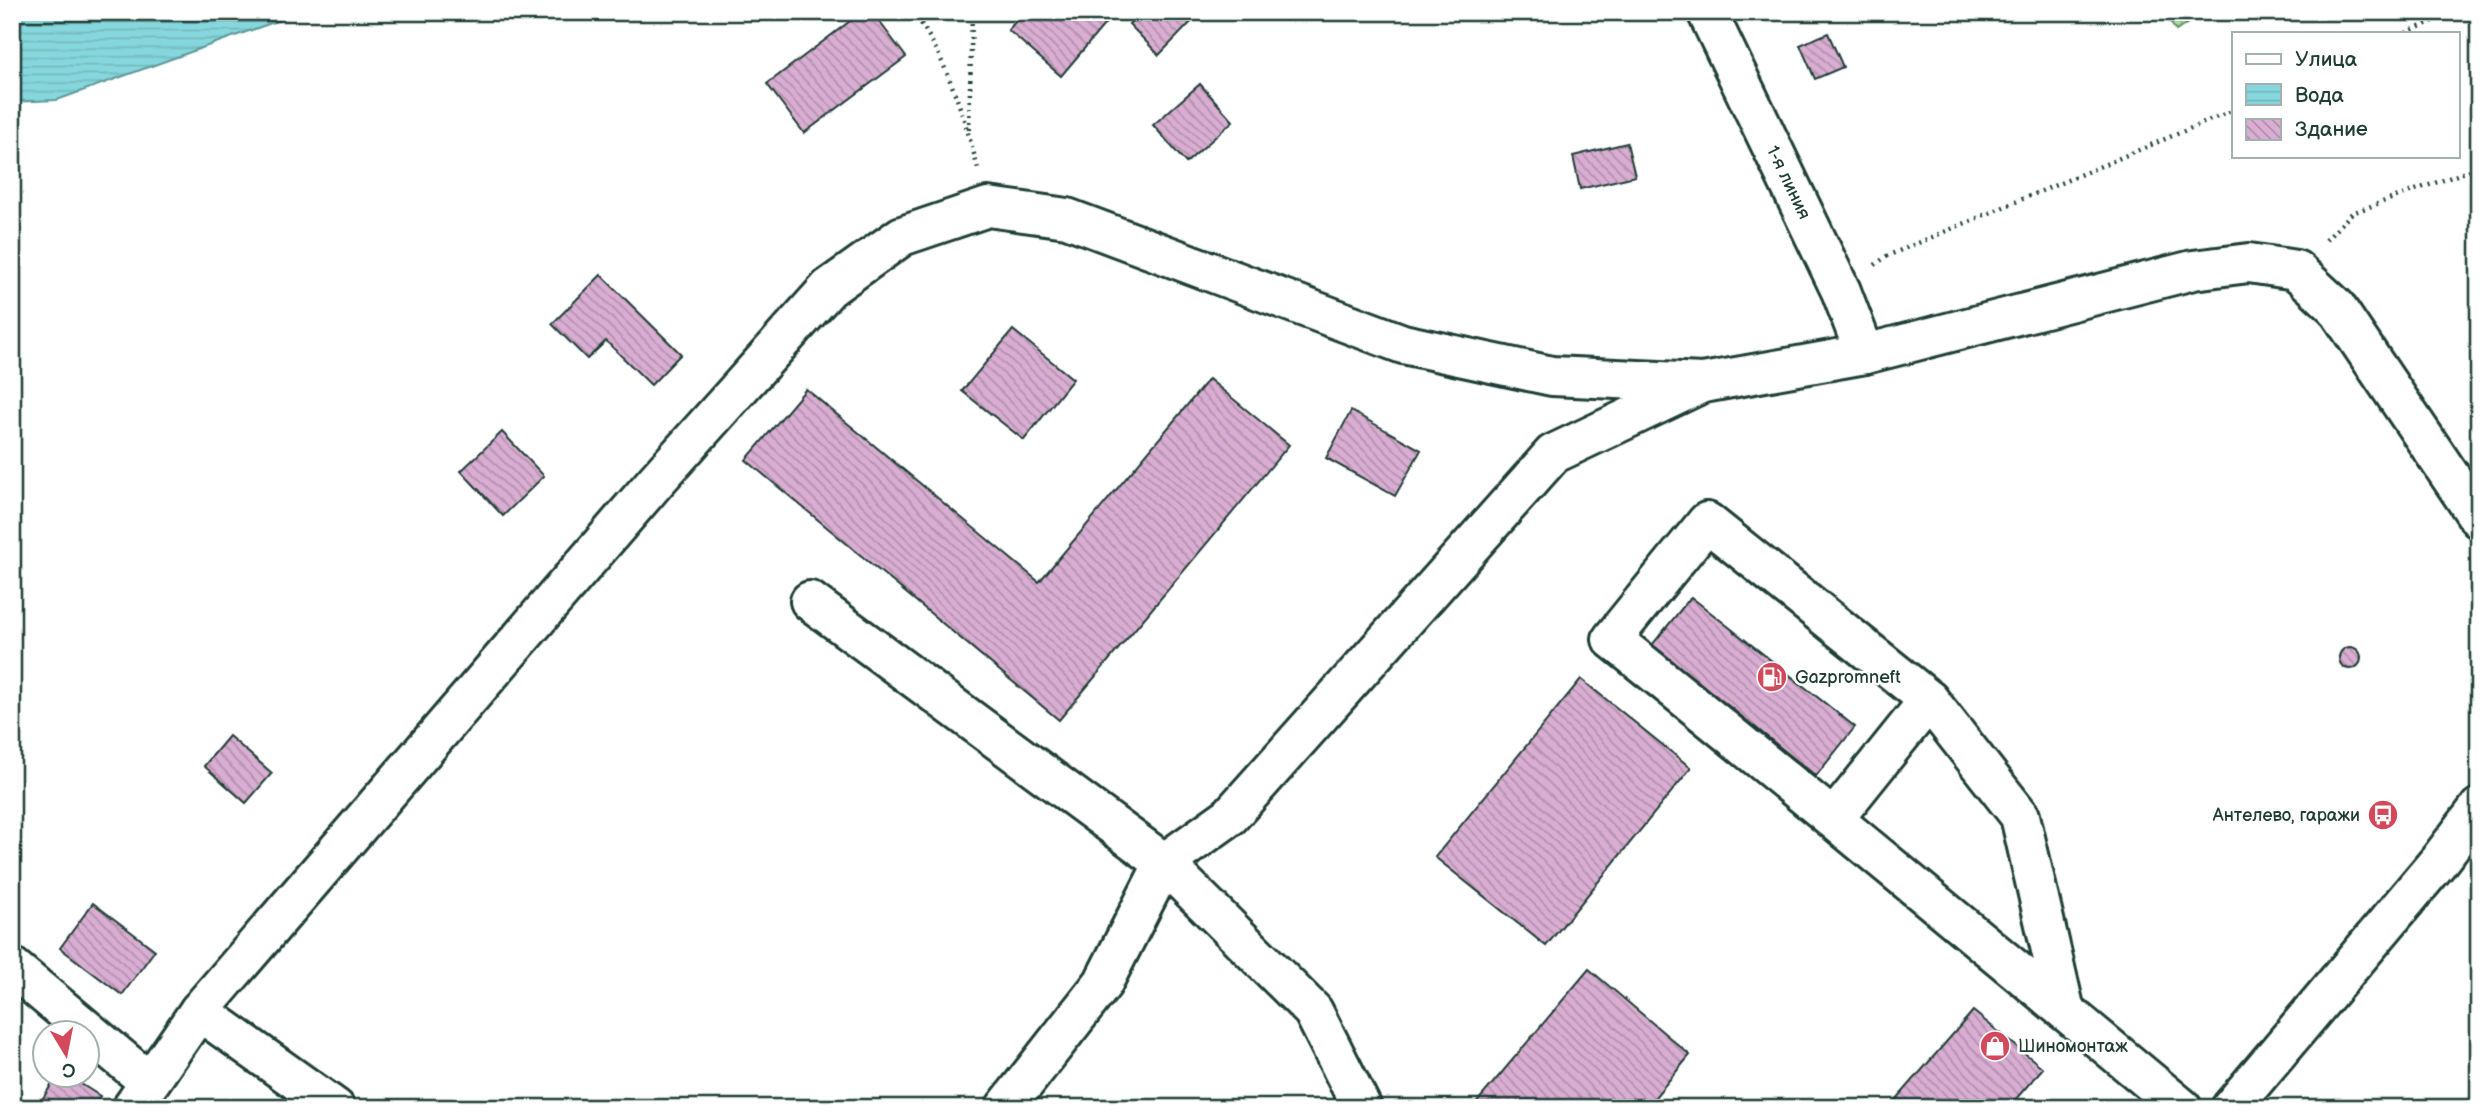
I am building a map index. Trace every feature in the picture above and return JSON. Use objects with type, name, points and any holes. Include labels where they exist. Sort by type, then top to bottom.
[{"type":"street","name":"1-я линия","points":[[1707,12],[1841,291],[1865,354]]},
{"type":"street","points":[[12,967],[141,1095],[199,1011],[656,481],[829,288],[902,236],[988,207],[1067,218],[1403,344],[1552,376],[1703,383],[1865,354],[2193,270],[2249,263],[2295,270],[2336,307],[2479,519]]},
{"type":"street","points":[[1005,1108],[1103,983],[1164,863],[1230,816],[1553,454],[1703,383]]},
{"type":"street","points":[[2065,1011],[2020,816],[1929,700],[1707,522],[1612,639],[1835,817],[2065,1011],[2182,1108]]},
{"type":"street","points":[[810,601],[1164,863],[1313,1011],[1362,1108]]},
{"type":"street","points":[[1835,817],[1929,700]]},
{"type":"street","points":[[2231,1108],[2438,862],[2479,808]]},
{"type":"street","points":[[199,1011],[335,1108]]},
{"type":"path","points":[[913,12],[930,35],[969,132],[988,207]]},
{"type":"path","points":[[969,132],[972,12]]},
{"type":"path","points":[[2408,32],[2453,12]]},
{"type":"path","points":[[1841,291],[1887,256],[2232,111]]},
{"type":"path","points":[[2295,270],[2352,213],[2479,167]]},
{"type":"green space","points":[[2164,12],[2204,12],[2176,31]]},
{"type":"water","points":[[12,12],[302,12],[57,100],[12,102]]},
{"type":"building","points":[[862,12],[872,12],[906,57],[804,133],[767,84]]},
{"type":"building","points":[[1024,12],[1115,12],[1061,76],[1008,30]]},
{"type":"building","points":[[1141,12],[1201,12],[1159,55],[1129,24]]},
{"type":"building","points":[[1828,33],[1843,67],[1815,79],[1800,45]]},
{"type":"building","points":[[1200,84],[1233,121],[1186,163],[1153,125]]},
{"type":"building","points":[[1627,143],[1635,176],[1580,189],[1573,156]]},
{"type":"building","points":[[601,275],[681,354],[651,385],[606,341],[587,359],[552,324]]},
{"type":"building","points":[[1013,330],[1073,379],[1024,440],[962,391]]},
{"type":"building","points":[[1209,379],[1289,445],[1059,720],[746,460],[806,389],[1039,582]]},
{"type":"building","points":[[1351,411],[1421,450],[1395,496],[1326,458]]},
{"type":"building","points":[[502,432],[544,476],[503,516],[461,471]]},
{"type":"building","points":[[1691,597],[1855,727],[1816,776],[1652,645]]},
{"type":"building","points":[[2350,647],[2360,654],[2361,658],[2354,668],[2350,669],[2340,662],[2339,658],[2346,648]]},
{"type":"building","points":[[1581,679],[1691,768],[1546,946],[1435,857]]},
{"type":"building","points":[[229,736],[272,773],[246,803],[204,766]]},
{"type":"building","points":[[93,903],[155,950],[122,995],[60,948]]},
{"type":"building","points":[[1589,969],[1690,1055],[1646,1108],[1472,1108]]},
{"type":"building","points":[[1973,1011],[2043,1068],[2008,1108],[1889,1108]]},
{"type":"building","points":[[49,1088],[87,1088],[100,1096],[93,1108],[48,1108],[40,1103]]},
{"type":"place","name":"Gazpromneft","points":[[1772,677]]},
{"type":"place","name":"Антелево, гаражи","points":[[2383,815]]},
{"type":"place","name":"Шиномонтаж","points":[[1995,1046]]}]
